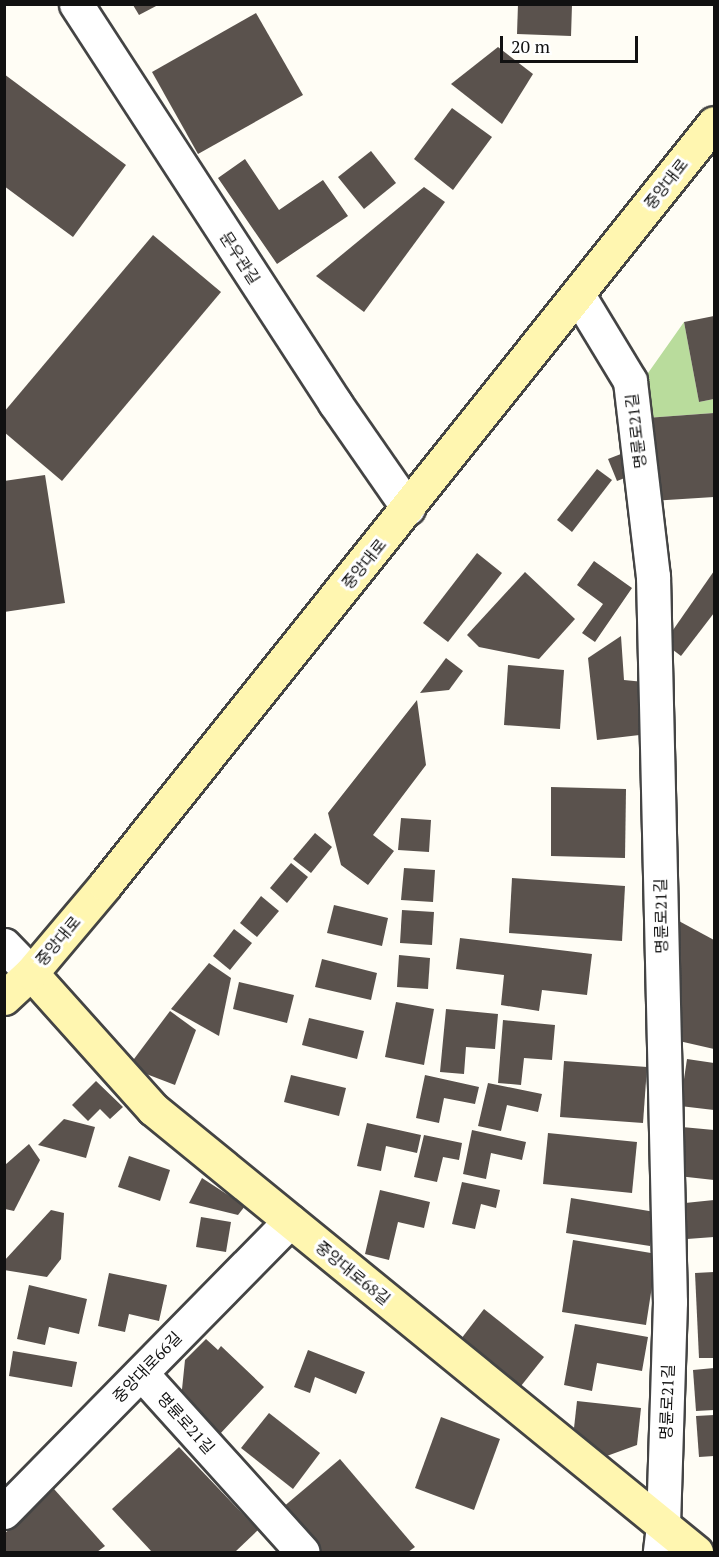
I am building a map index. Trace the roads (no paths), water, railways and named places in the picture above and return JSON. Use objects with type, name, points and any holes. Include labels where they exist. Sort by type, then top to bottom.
[{"type":"main road","name":"중앙대로","points":[[4,998],[31,973],[408,508],[714,123]]},
{"type":"main road","name":"중앙대로68길","points":[[31,973],[153,1109],[290,1221],[662,1539],[696,1552]]},
{"type":"street","name":"문우관길","points":[[76,4],[335,403],[408,508]]},
{"type":"street","name":"명륜로21길","points":[[578,295],[630,381],[653,576],[670,1302],[662,1539]]},
{"type":"street","points":[[4,945],[31,973]]},
{"type":"street","name":"중앙대로66길","points":[[4,1512],[290,1221]]},
{"type":"street","name":"명륜로21길","points":[[141,1373],[303,1552]]}]
